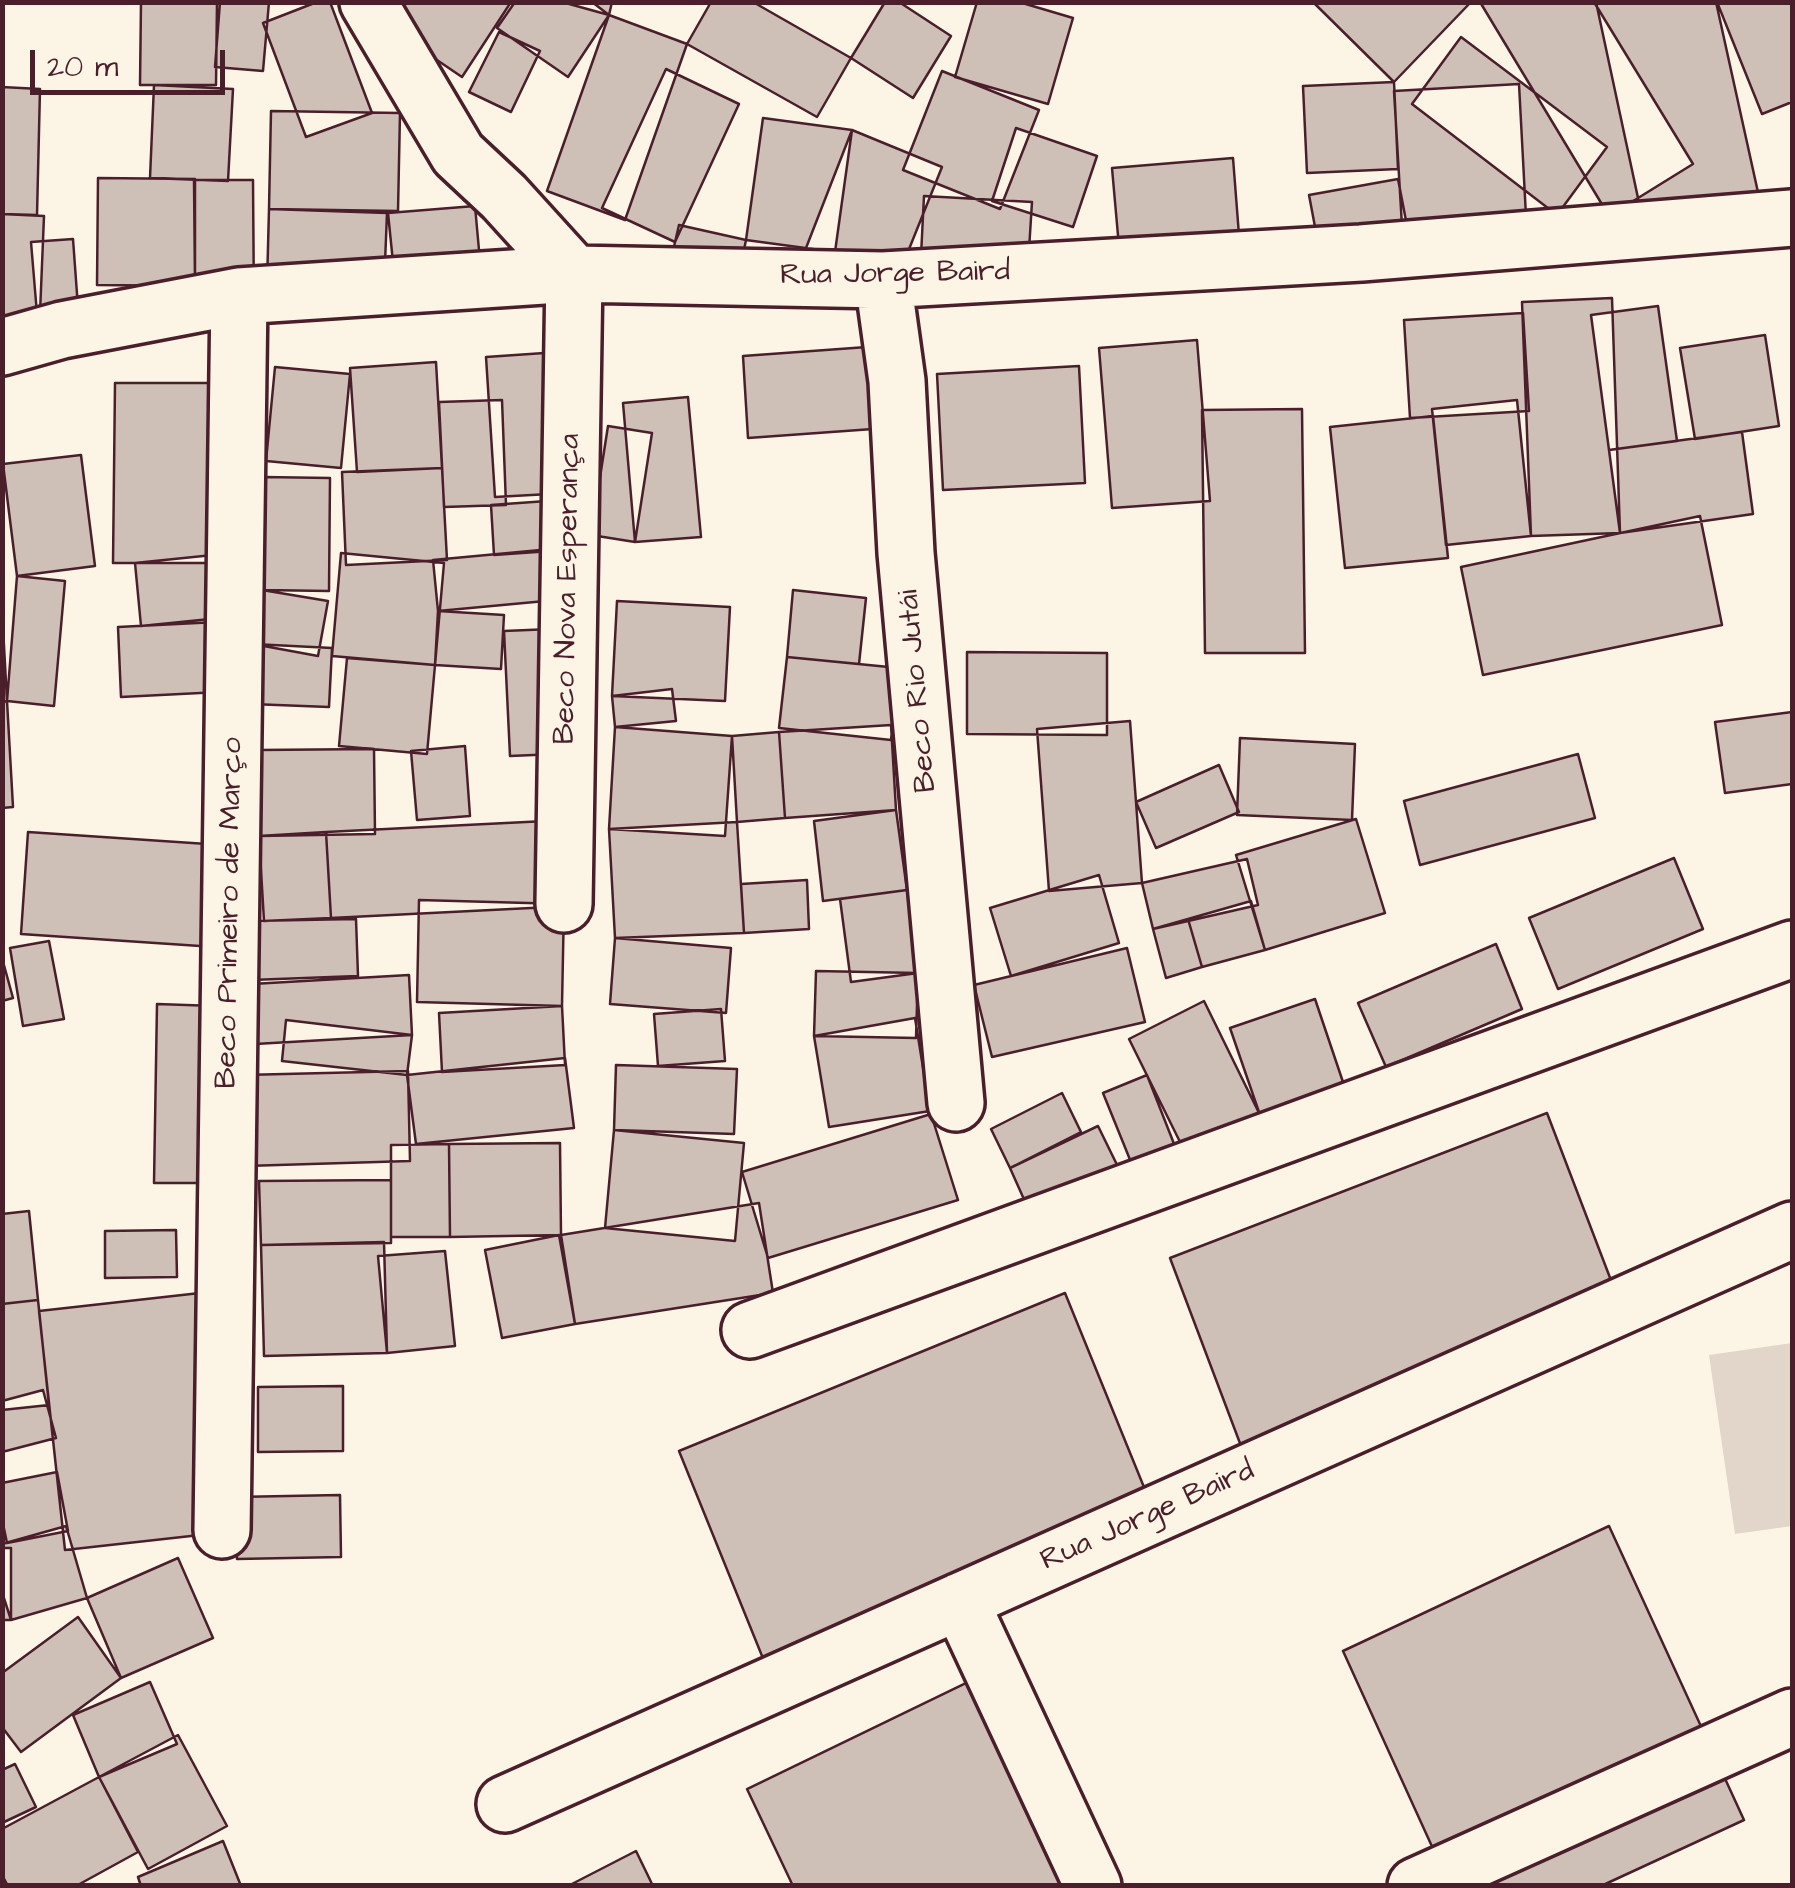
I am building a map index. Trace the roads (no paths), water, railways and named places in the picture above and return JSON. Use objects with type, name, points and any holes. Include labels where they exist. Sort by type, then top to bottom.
[{"type":"street","points":[[368,2],[458,154],[504,197],[574,274]]},
{"type":"street","name":"Rua Jorge Baird","points":[[2,346],[62,330],[239,296],[574,274],[883,280],[1361,253],[1792,218]]},
{"type":"street","name":"Beco Nova Esperança","points":[[564,904],[574,274]]},
{"type":"street","name":"Beco Rio Jutái","points":[[883,280],[897,382],[906,553],[956,1103]]},
{"type":"street","name":"Beco Primeiro de Março","points":[[222,1530],[239,296]]},
{"type":"street","points":[[750,1330],[1792,950]]},
{"type":"street","name":"Rua Jorge Baird","points":[[504,1804],[1792,1230]]},
{"type":"street","points":[[960,1601],[1093,1886]]},
{"type":"street","points":[[1416,1886],[1792,1718]]}]
